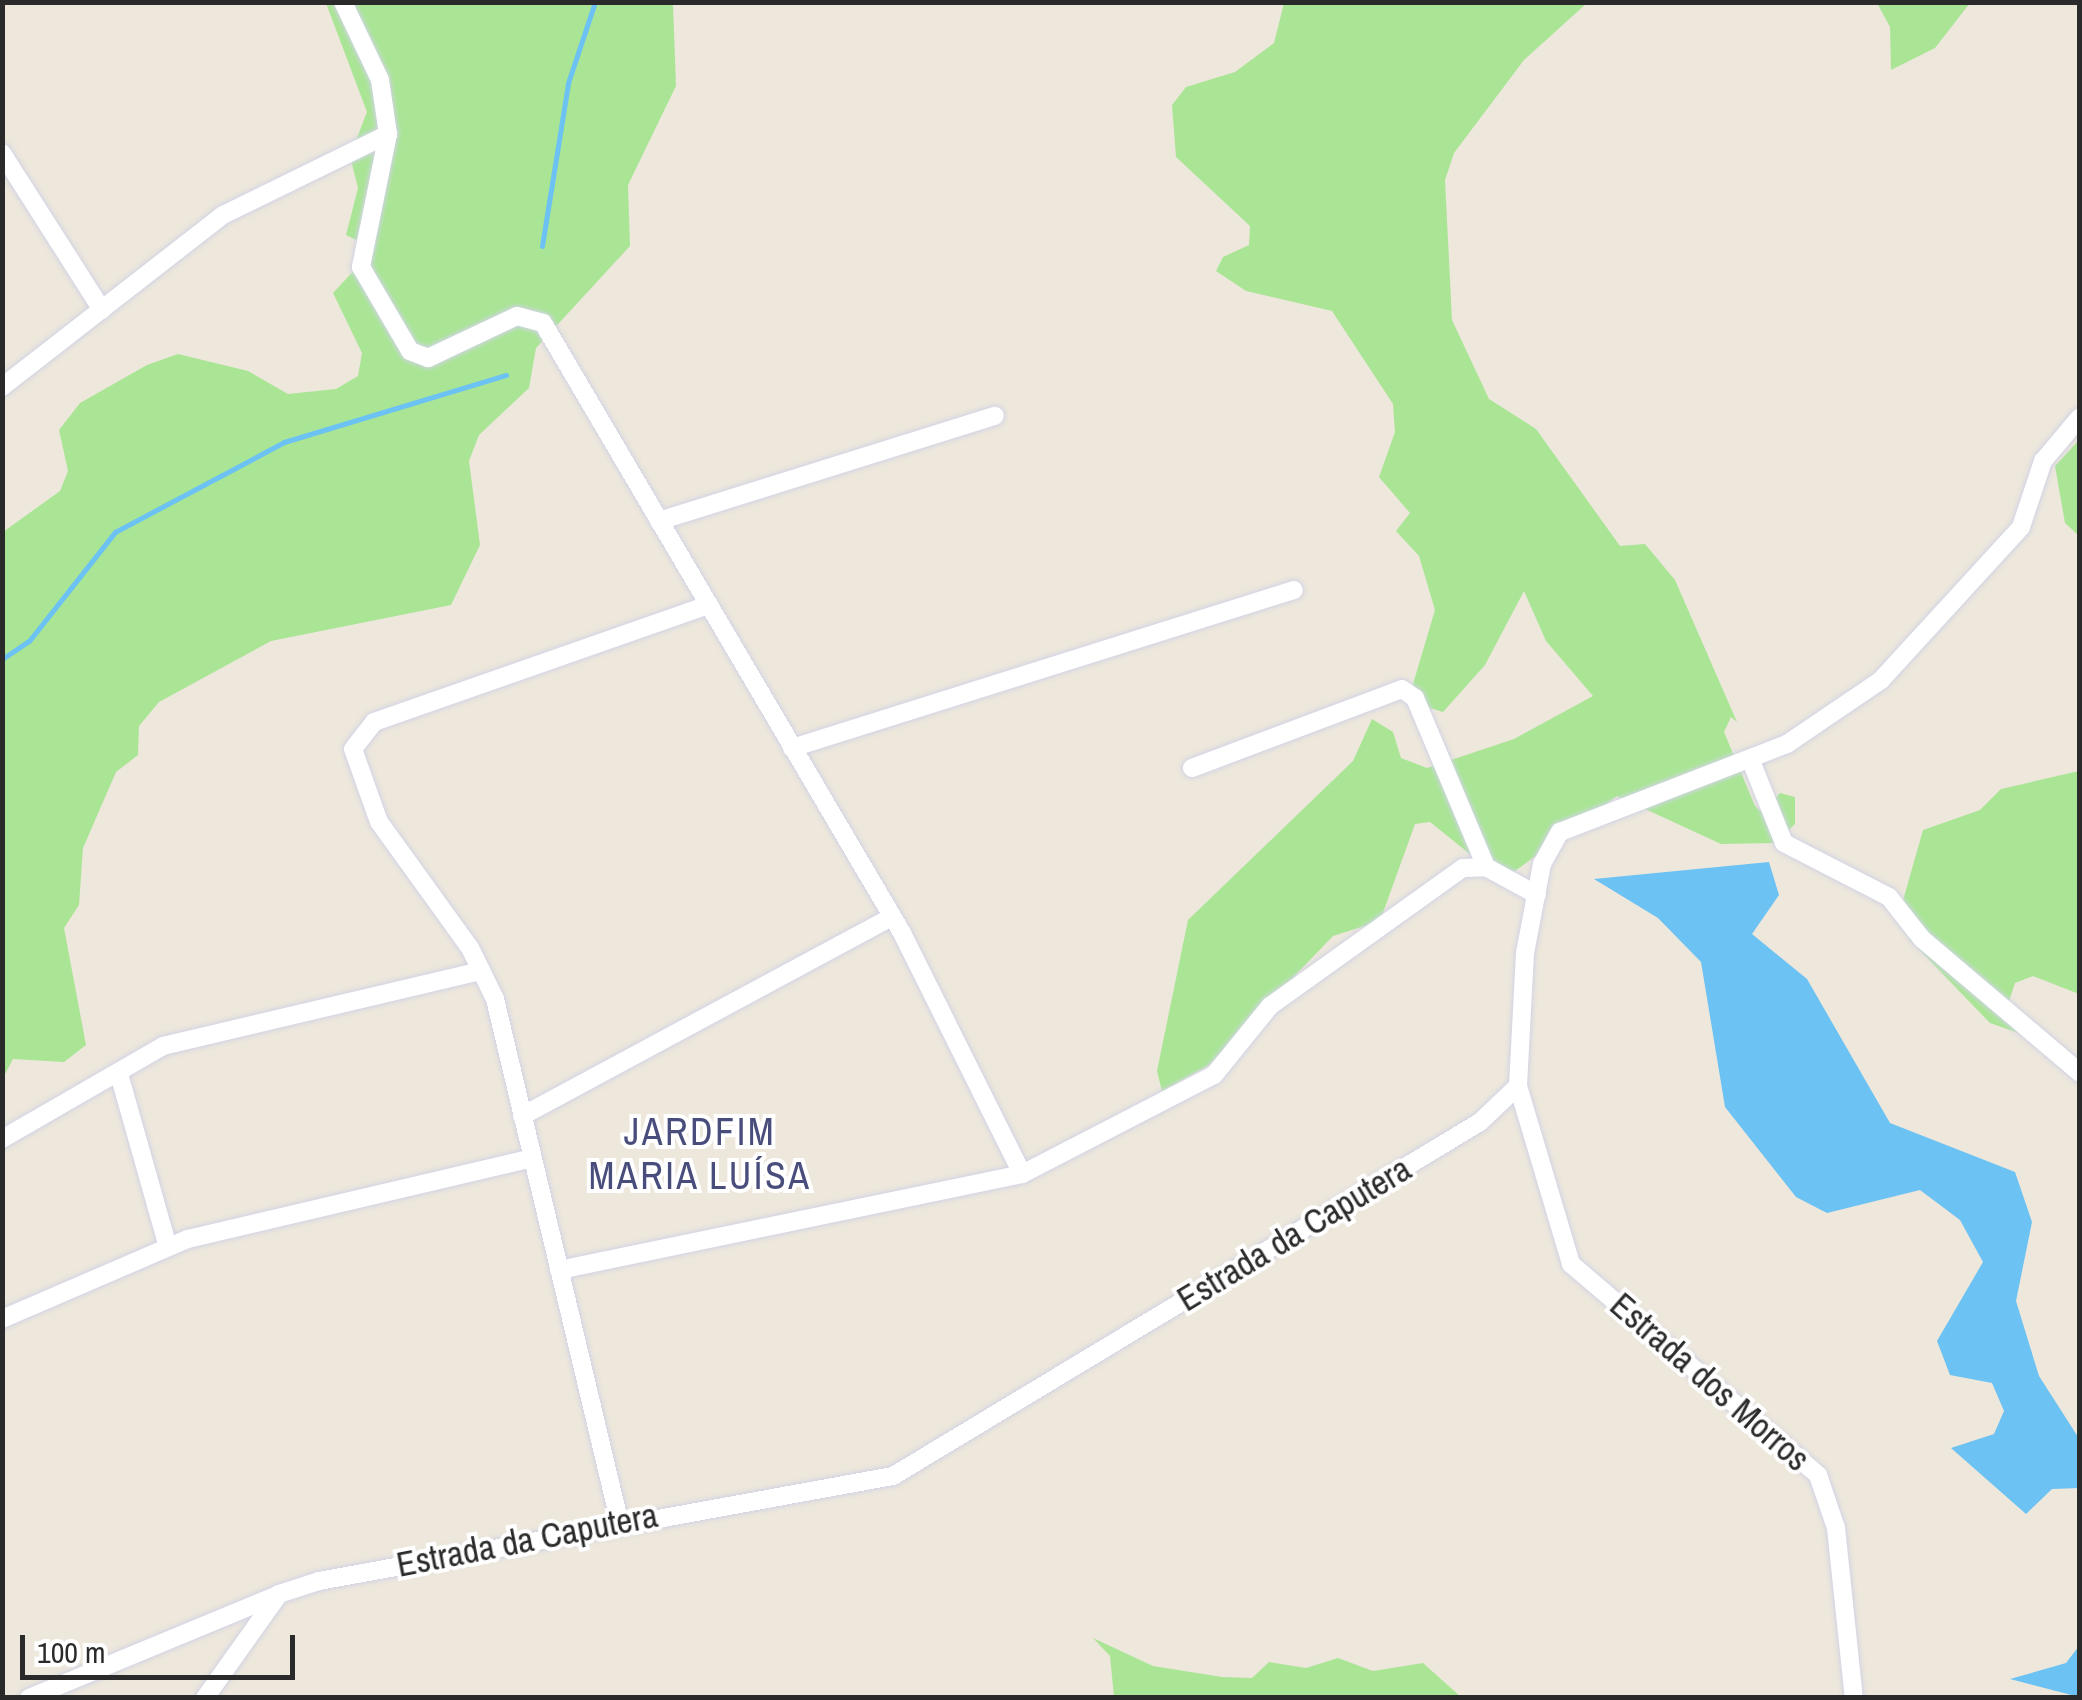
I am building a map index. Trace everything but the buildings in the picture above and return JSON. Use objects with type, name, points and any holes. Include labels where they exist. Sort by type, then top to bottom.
[{"type":"street","points":[[343,2],[380,80],[388,134],[358,250],[410,351],[448,354],[517,316],[542,323],[892,917],[968,1052],[1022,1174]]},
{"type":"street","points":[[2,387],[254,196],[388,134]]},
{"type":"street","points":[[2,153],[102,310]]},
{"type":"street","points":[[659,521],[995,416]]},
{"type":"street","points":[[1518,1086],[1536,895],[1560,832],[1752,760],[1828,720],[1927,636],[2021,527],[2043,461],[2080,417]]},
{"type":"street","points":[[792,748],[1294,590]]},
{"type":"street","points":[[619,1520],[533,1158],[481,971],[379,822],[356,773],[358,732],[709,605]]},
{"type":"street","points":[[1192,768],[1402,688],[1415,698],[1486,867]]},
{"type":"street","points":[[1752,760],[1784,843],[1890,896],[1922,939],[2080,1073]]},
{"type":"street","points":[[559,1270],[1022,1174],[1171,1104],[1214,1075],[1270,1006],[1320,966],[1463,868],[1486,867],[1536,895]]},
{"type":"street","points":[[522,1116],[892,917]]},
{"type":"street","points":[[2,1139],[164,1046],[481,971]]},
{"type":"street","points":[[119,1074],[168,1248]]},
{"type":"street","name":"Estrada da Caputera","points":[[29,1698],[279,1594],[619,1520],[892,1476],[1480,1122],[1518,1086]]},
{"type":"street","name":"Estrada dos Morros","points":[[1518,1086],[1572,1264],[1818,1475],[1836,1528],[1854,1698]]},
{"type":"street","points":[[2,1320],[168,1248],[533,1158]]},
{"type":"street","points":[[205,1698],[279,1594]]},
{"type":"green space","points":[[1970,2],[1935,48],[1891,70],[1890,27],[1877,3],[1863,3]]},
{"type":"green space","points":[[326,3],[673,4],[676,86],[628,185],[630,246],[536,348],[529,388],[479,435],[469,461],[480,545],[451,605],[271,641],[159,702],[139,726],[138,755],[116,772],[83,848],[79,905],[64,928],[86,1045],[64,1062],[13,1059],[3,1078],[3,532],[60,491],[68,471],[59,430],[80,403],[147,365],[178,354],[248,371],[288,394],[336,389],[358,376],[362,353],[333,293],[374,249],[346,235],[358,188],[350,156],[367,112]]},
{"type":"green space","points":[[1284,3],[1587,3],[1524,60],[1454,153],[1445,180],[1452,320],[1489,399],[1536,429],[1620,546],[1645,544],[1675,580],[1737,722],[1731,717],[1724,732],[1755,806],[1762,812],[1780,793],[1795,797],[1795,824],[1775,843],[1721,844],[1617,796],[1515,871],[1491,871],[1430,822],[1415,824],[1380,921],[1333,936],[1209,1065],[1162,1091],[1157,1071],[1188,920],[1353,761],[1372,719],[1393,732],[1401,758],[1427,768],[1514,739],[1593,696],[1546,641],[1524,591],[1485,665],[1443,712],[1408,701],[1435,610],[1419,556],[1396,531],[1410,513],[1379,477],[1395,432],[1393,404],[1332,311],[1246,291],[1216,271],[1223,257],[1249,245],[1250,226],[1176,157],[1172,105],[1186,87],[1235,72],[1274,43]]},
{"type":"green space","points":[[2080,440],[2079,536],[2065,523],[2055,466]]},
{"type":"green space","points":[[2079,771],[2079,994],[2033,976],[2015,983],[2008,1004],[2021,1034],[1990,1023],[1910,940],[1900,911],[1923,830],[1980,810],[2001,789]]},
{"type":"green space","points":[[1093,1638],[1153,1666],[1222,1677],[1252,1678],[1269,1662],[1306,1668],[1338,1658],[1373,1671],[1423,1663],[1461,1697],[1114,1697],[1110,1656]]},
{"type":"water","points":[[1769,862],[1779,895],[1752,934],[1807,979],[1890,1123],[2015,1172],[2032,1222],[2016,1301],[2039,1376],[2080,1440],[2079,1488],[2052,1489],[2026,1514],[1951,1448],[1994,1434],[2004,1411],[1992,1383],[1950,1375],[1937,1341],[1983,1262],[1960,1220],[1920,1190],[1827,1213],[1796,1197],[1725,1107],[1701,962],[1658,918],[1594,879]]},
{"type":"water","points":[[2079,1646],[2079,1697],[2010,1679],[2066,1663]]},
{"type":"waterway","points":[[542,246],[568,83],[595,2]]},
{"type":"waterway","points":[[2,659],[29,641],[115,532],[284,442],[506,375]]},
{"type":"district","name":"JARDFIM MARIA LUÍSA","points":[[700,1154]]}]
